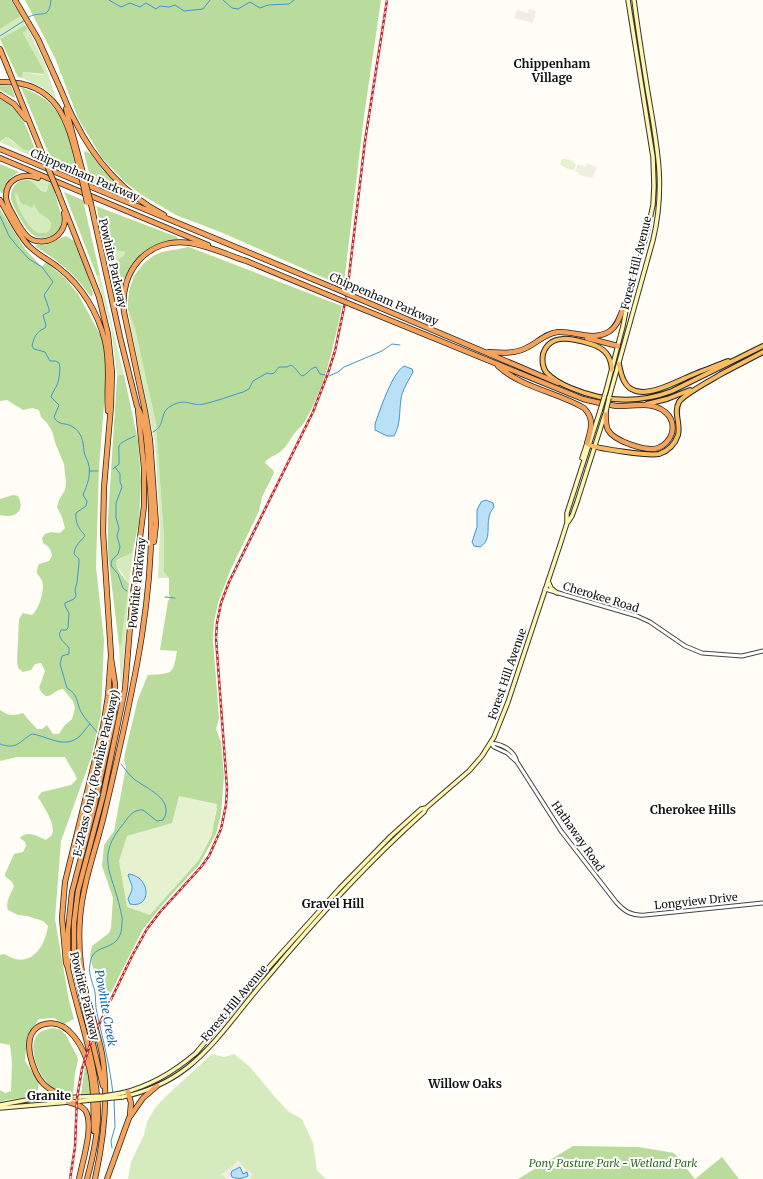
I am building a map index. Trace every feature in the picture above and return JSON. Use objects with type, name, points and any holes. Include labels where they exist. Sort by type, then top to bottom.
[{"type":"highway","name":"Powhite Parkway","points":[[15,0],[31,26],[55,77],[71,125],[82,176],[141,414],[149,470],[152,514],[151,552],[144,618],[135,668],[104,813],[85,886],[80,918],[82,972],[102,1056],[105,1078],[103,1138],[95,1179]]},
{"type":"highway","name":"Powhite Parkway","points":[[0,49],[94,282],[105,319],[110,345],[112,372],[110,423],[104,482],[103,538],[110,654],[108,696],[106,717],[63,891],[62,918],[66,963],[95,1080],[98,1113],[95,1145],[87,1179]]},
{"type":"highway","points":[[55,77],[71,115],[81,133],[97,157],[122,185],[160,213],[250,253]]},
{"type":"highway","points":[[0,82],[31,86],[43,93],[55,103],[62,112],[67,123],[82,176]]},
{"type":"highway","points":[[0,95],[12,102],[20,110],[40,148]]},
{"type":"highway","name":"Chippenham Parkway","points":[[0,148],[558,383],[601,398],[629,400],[651,398],[667,393],[683,387],[763,345]]},
{"type":"highway","name":"Chippenham Parkway","points":[[0,158],[333,297],[589,401],[617,406],[645,405],[661,401],[678,396],[763,352]]},
{"type":"highway","points":[[58,193],[65,218],[62,230],[50,240],[40,241],[31,239],[24,232],[7,201],[7,189],[13,181],[22,176],[31,175],[60,187],[78,191]]},
{"type":"highway","points":[[0,200],[25,241],[36,252],[69,277],[85,296],[93,309],[102,330],[107,350],[109,370],[108,406],[110,423]]},
{"type":"highway","points":[[151,552],[156,533],[152,451],[145,410],[124,312],[126,283],[133,267],[142,257],[154,249],[169,244],[195,244],[246,261]]},
{"type":"highway","points":[[485,351],[506,353],[517,352],[556,332],[598,336],[611,330],[619,321],[624,304],[628,300]]},
{"type":"highway","points":[[579,335],[618,346]]},
{"type":"highway","points":[[558,383],[546,370],[542,360],[547,347],[558,339],[571,339],[600,348],[606,352],[610,358],[612,370]]},
{"type":"highway","points":[[619,364],[622,378],[628,386],[635,391],[648,391],[667,386],[763,345]]},
{"type":"highway","points":[[496,364],[502,370],[525,382],[576,404],[585,410],[589,415],[592,424],[588,444],[651,454],[658,454],[666,451],[678,435],[679,426],[676,413],[680,401],[686,394],[722,373]]},
{"type":"highway","points":[[606,411],[607,427],[614,436],[621,441],[645,448],[657,448],[665,444],[669,438],[672,431],[672,423],[669,415],[664,410],[645,405]]},
{"type":"highway","name":"E-ZPass Only (Powhite Parkway)","points":[[105,1093],[77,977],[74,955],[74,929],[78,891],[103,796],[124,689],[131,609],[144,517],[144,463],[138,406]]},
{"type":"highway","name":"E-ZPass Only (Powhite Parkway)","points":[[68,968],[68,930],[72,892],[94,808],[114,717],[115,673],[110,654]]},
{"type":"highway","points":[[72,1098],[50,1090],[40,1081],[34,1071],[29,1042],[34,1031],[43,1025],[52,1023],[64,1027],[75,1038],[83,1052],[89,1068],[91,1081],[95,1145]]},
{"type":"highway","points":[[129,1118],[143,1098],[157,1086]]},
{"type":"highway","points":[[107,1179],[129,1118],[131,1105],[128,1094]]},
{"type":"highway","points":[[68,1102],[81,1106],[88,1117],[88,1136],[79,1179]]},
{"type":"main road","name":"Forest Hill Avenue","points":[[567,523],[567,513],[583,463],[582,458],[600,411],[612,370],[628,300],[649,225],[654,195],[654,177],[650,137],[628,0]]},
{"type":"main road","name":"Forest Hill Avenue","points":[[0,1106],[68,1102],[81,1099],[128,1094],[157,1086],[178,1074],[206,1051],[265,979],[322,914],[382,851],[424,812],[426,808],[469,771],[491,743],[503,714],[567,523],[572,516],[595,446],[657,224],[660,184],[656,142],[634,0]]},
{"type":"main road","points":[[618,346],[623,349]]},
{"type":"main road","points":[[548,580],[551,588],[556,593]]},
{"type":"main road","name":"Forest Hill Avenue","points":[[128,1094],[179,1068],[196,1053],[340,888],[390,836],[421,809],[426,808]]},
{"type":"main road","name":"Forest Hill Avenue","points":[[0,1106],[21,1100],[81,1099]]},
{"type":"street","name":"Cherokee Road","points":[[545,589],[637,616],[650,622],[685,646],[702,653],[742,656],[763,651]]},
{"type":"street","name":"Hathaway Road","points":[[491,743],[510,750],[561,831],[582,860],[616,902],[624,910],[631,914]]},
{"type":"street","name":"Longview Drive","points":[[631,914],[645,915],[763,903]]},
{"type":"green space","points":[[0,0],[11,0],[21,16],[0,29]]},
{"type":"green space","points":[[25,0],[381,0],[364,116],[344,283],[340,285],[223,233],[176,215],[142,195],[126,183],[102,158],[78,118],[55,58]]},
{"type":"green space","points":[[21,16],[25,25],[0,39],[0,29]]},
{"type":"green space","points":[[25,25],[28,29],[23,33],[44,71],[44,74],[23,72],[22,78],[18,77],[0,39]]},
{"type":"green space","points":[[28,29],[44,62],[56,98],[43,88],[22,78],[23,72],[43,75],[44,71],[23,33]]},
{"type":"green space","points":[[0,85],[11,86],[15,97],[14,98],[0,90]]},
{"type":"green space","points":[[21,87],[43,98],[57,113],[66,131],[77,176],[53,164]]},
{"type":"green space","points":[[0,98],[13,107],[18,113],[26,126],[35,149],[22,149],[6,137],[0,142]]},
{"type":"green space","points":[[6,137],[23,149],[35,149],[38,156],[36,158],[2,143],[1,142]]},
{"type":"green space","points":[[85,151],[91,154],[102,169],[131,196],[130,198],[91,181],[84,153]]},
{"type":"green space","points":[[562,159],[568,159],[574,162],[576,165],[574,170],[560,164]]},
{"type":"green space","points":[[0,164],[19,172],[9,179],[3,193],[0,191]]},
{"type":"green space","points":[[30,177],[51,179],[47,191],[45,192],[27,180],[21,180]]},
{"type":"green space","points":[[51,179],[62,218],[58,231],[54,235],[40,238],[32,234],[26,227],[13,206],[11,195],[15,185],[24,180],[32,182],[45,192],[47,191]],"holes":[[[15,193],[18,195],[20,202],[32,208],[34,204],[39,213],[51,223],[50,229],[46,233],[38,233],[26,221],[19,209]]]},
{"type":"green space","points":[[15,192],[18,195],[20,202],[25,204],[34,203],[51,223],[50,229],[46,233],[38,233],[26,221],[16,202]]},
{"type":"green space","points":[[64,192],[83,200],[100,275],[97,276]]},
{"type":"green space","points":[[96,206],[177,237],[178,240],[161,243],[143,253],[133,264],[120,291],[117,291],[112,268],[115,262],[125,253],[124,251],[117,251],[111,248],[108,244],[103,234]]},
{"type":"green space","points":[[0,209],[25,249],[42,267],[46,262],[65,278],[78,294],[102,338],[107,367],[99,468],[96,567],[104,640],[101,714],[91,758],[61,841],[55,919],[69,1001],[74,1019],[64,1024],[54,1018],[39,1019],[27,1036],[25,1061],[39,1082],[37,1096],[0,1102],[0,1090],[5,1093],[11,1091],[12,1062],[10,1045],[0,1043],[0,955],[4,954],[14,959],[22,960],[34,955],[45,939],[48,926],[43,921],[18,915],[8,910],[8,901],[14,886],[5,874],[14,854],[23,852],[26,846],[25,842],[20,838],[26,834],[32,834],[46,840],[53,832],[51,822],[38,797],[42,792],[71,785],[77,779],[65,757],[17,757],[0,761],[0,710],[11,715],[23,713],[37,729],[42,729],[47,725],[53,734],[59,734],[64,726],[72,719],[75,708],[73,701],[63,689],[48,696],[42,693],[39,688],[45,671],[41,663],[35,664],[31,670],[23,672],[18,668],[19,619],[23,613],[32,615],[37,609],[40,601],[43,585],[37,573],[37,568],[39,564],[49,561],[52,556],[49,548],[43,543],[42,538],[45,534],[51,532],[60,533],[65,528],[57,507],[65,490],[66,483],[64,464],[52,431],[41,417],[39,410],[32,408],[23,410],[7,400],[0,401]]},
{"type":"green space","points":[[66,236],[74,241],[87,272],[93,294],[91,297],[79,281],[66,269],[52,257],[36,247],[36,245],[45,245]]},
{"type":"green space","points":[[104,238],[112,248],[124,251],[125,253],[112,268]]},
{"type":"green space","points":[[189,247],[342,306],[328,366],[318,395],[304,423],[294,434],[288,444],[279,453],[268,459],[265,463],[273,470],[274,473],[262,497],[259,511],[230,571],[218,603],[214,622],[213,640],[219,718],[216,729],[221,742],[224,776],[221,814],[216,834],[199,865],[165,902],[143,929],[102,1010],[90,955],[92,946],[109,933],[111,928],[113,898],[102,866],[104,845],[114,831],[126,767],[124,760],[125,753],[138,699],[148,675],[170,672],[174,665],[177,651],[160,650],[168,601],[170,598],[169,578],[164,572],[164,538],[156,424],[135,329],[128,310],[129,291],[134,276],[144,263],[153,256],[162,252]],"holes":[[[183,800],[217,808],[214,822]]]},
{"type":"green space","points":[[100,275],[124,375],[119,375],[117,377],[111,326],[97,278],[97,276]]},
{"type":"green space","points":[[128,310],[135,329],[156,424],[164,538],[164,572],[169,578],[158,578],[160,525],[155,443]]},
{"type":"green space","points":[[119,375],[124,375],[138,441],[141,481],[139,522],[133,550],[131,553],[117,560],[116,563],[120,573],[129,584],[120,646],[108,554],[108,519],[117,377]]},
{"type":"green space","points":[[13,495],[18,496],[21,506],[20,510],[18,513],[10,516],[0,515],[0,499]]},
{"type":"green space","points":[[134,546],[129,584],[116,562],[133,550]]},
{"type":"green space","points":[[129,589],[121,684],[119,645],[120,646]]},
{"type":"green space","points":[[179,796],[217,804],[212,835],[199,860],[150,915],[127,907],[119,861],[127,836],[172,823]]},
{"type":"green space","points":[[53,1028],[61,1030],[66,1035],[77,1056],[78,1060],[73,1094],[64,1095],[55,1091],[47,1083],[36,1062],[33,1051],[34,1041],[39,1033]]},
{"type":"green space","points":[[212,1054],[224,1057],[234,1054],[250,1067],[289,1112],[302,1119],[313,1143],[317,1170],[326,1179],[128,1179],[131,1162],[144,1135],[147,1122],[155,1108]]},
{"type":"green space","points":[[85,1066],[88,1072],[91,1094],[81,1094]]},
{"type":"green space","name":"Pony Pasture Park - Wetland Park","points":[[573,1146],[639,1147],[674,1153],[695,1179],[518,1179]]},
{"type":"green space","points":[[722,1157],[739,1179],[695,1179]]},
{"type":"shaded area","points":[[529,9],[536,11],[533,23],[514,18],[517,10],[528,13]]},
{"type":"shaded area","points":[[587,163],[597,167],[592,178],[579,175],[579,173],[575,171],[578,164],[585,167]]},
{"type":"shaded area","points":[[238,1160],[248,1172],[249,1170],[253,1174],[250,1179],[241,1179],[248,1176],[233,1172],[236,1179],[226,1179],[223,1175],[220,1175],[233,1166]]},
{"type":"water","points":[[404,366],[412,369],[413,372],[404,389],[400,404],[399,422],[394,436],[387,436],[375,430],[375,424],[383,401],[395,376]]},
{"type":"water","points":[[486,500],[493,503],[494,507],[489,518],[487,539],[480,547],[474,546],[472,542],[477,527],[477,510],[481,502]]},
{"type":"water","points":[[129,874],[136,876],[145,886],[145,897],[142,902],[137,904],[130,904],[128,899],[132,887]]},
{"type":"water","points":[[240,1167],[243,1174],[247,1172],[248,1176],[243,1178],[232,1177],[232,1171]]},
{"type":"waterway","points":[[27,18],[36,14],[46,13],[50,7],[51,0]]},
{"type":"waterway","points":[[109,0],[121,7],[130,3],[140,7],[146,3],[156,9],[160,6],[169,7],[175,5],[184,11],[203,9],[210,0]]},
{"type":"waterway","points":[[223,0],[232,8],[238,9],[250,2],[260,8],[268,5],[289,4],[294,0]]},
{"type":"waterway","points":[[0,36],[25,20]]},
{"type":"waterway","name":"Powhite Creek","points":[[0,216],[9,236],[29,259],[42,267],[53,282],[44,295],[49,309],[49,312],[43,315],[46,325],[45,328],[39,331],[36,335],[32,346],[34,349],[45,352],[50,361],[56,361],[60,365],[57,385],[51,397],[59,405],[54,417],[58,422],[76,429],[82,438],[84,454],[89,466],[88,479],[83,495],[87,501],[86,506],[76,513],[77,524],[85,536],[77,546],[74,554],[79,559],[75,590],[76,596],[74,599],[65,603],[69,613],[68,628],[66,630],[61,630],[60,633],[60,638],[69,648],[69,654],[62,656],[60,664],[67,688],[74,693],[81,712],[97,732]]},
{"type":"waterway","points":[[329,376],[338,372],[344,367],[382,351],[392,344],[400,345]]},
{"type":"waterway","points":[[153,432],[160,426],[163,415],[167,409],[176,403],[185,402],[199,405],[243,392],[249,389],[253,381],[267,373],[274,373],[279,367],[287,367],[291,365],[302,376],[316,367],[320,374],[325,375]]},
{"type":"waterway","points":[[113,469],[119,464],[119,446],[123,442],[135,436]]},
{"type":"waterway","points":[[115,467],[120,474],[120,482],[122,487],[116,503],[116,518],[119,528],[117,536],[120,547],[118,554],[112,560],[111,565],[118,574],[123,588],[127,591]]},
{"type":"waterway","points":[[89,471],[98,471]]},
{"type":"waterway","points":[[165,597],[175,598]]},
{"type":"waterway","points":[[0,744],[14,746],[32,734],[56,741],[68,742],[80,736],[90,724]]},
{"type":"waterway","name":"Powhite Creek","points":[[113,1094],[108,1063],[96,1010],[95,992],[90,976],[91,959],[94,954],[98,950],[114,943],[118,939],[121,932],[122,917],[110,874],[108,855],[115,835],[132,814],[143,810],[157,821],[163,820],[166,813],[166,806],[158,795],[132,777],[121,764]]},
{"type":"waterway","name":"Powhite Creek","points":[[112,1148],[111,1141],[115,1127],[114,1099]]},
{"type":"railway","points":[[70,1179],[75,1147],[77,1098],[82,1069],[92,1039],[132,956],[147,929],[160,912],[201,867],[209,856],[221,829],[226,805],[227,788],[216,638],[221,603],[229,582],[313,412],[335,351],[347,293],[365,141],[387,0]]},
{"type":"district","name":"Chippenham Village","points":[[552,70]]},
{"type":"district","name":"Cherokee Hills","points":[[693,809]]},
{"type":"district","name":"Gravel Hill","points":[[333,903]]},
{"type":"district","name":"Willow Oaks","points":[[465,1083]]},
{"type":"district","name":"Granite","points":[[49,1095]]}]
